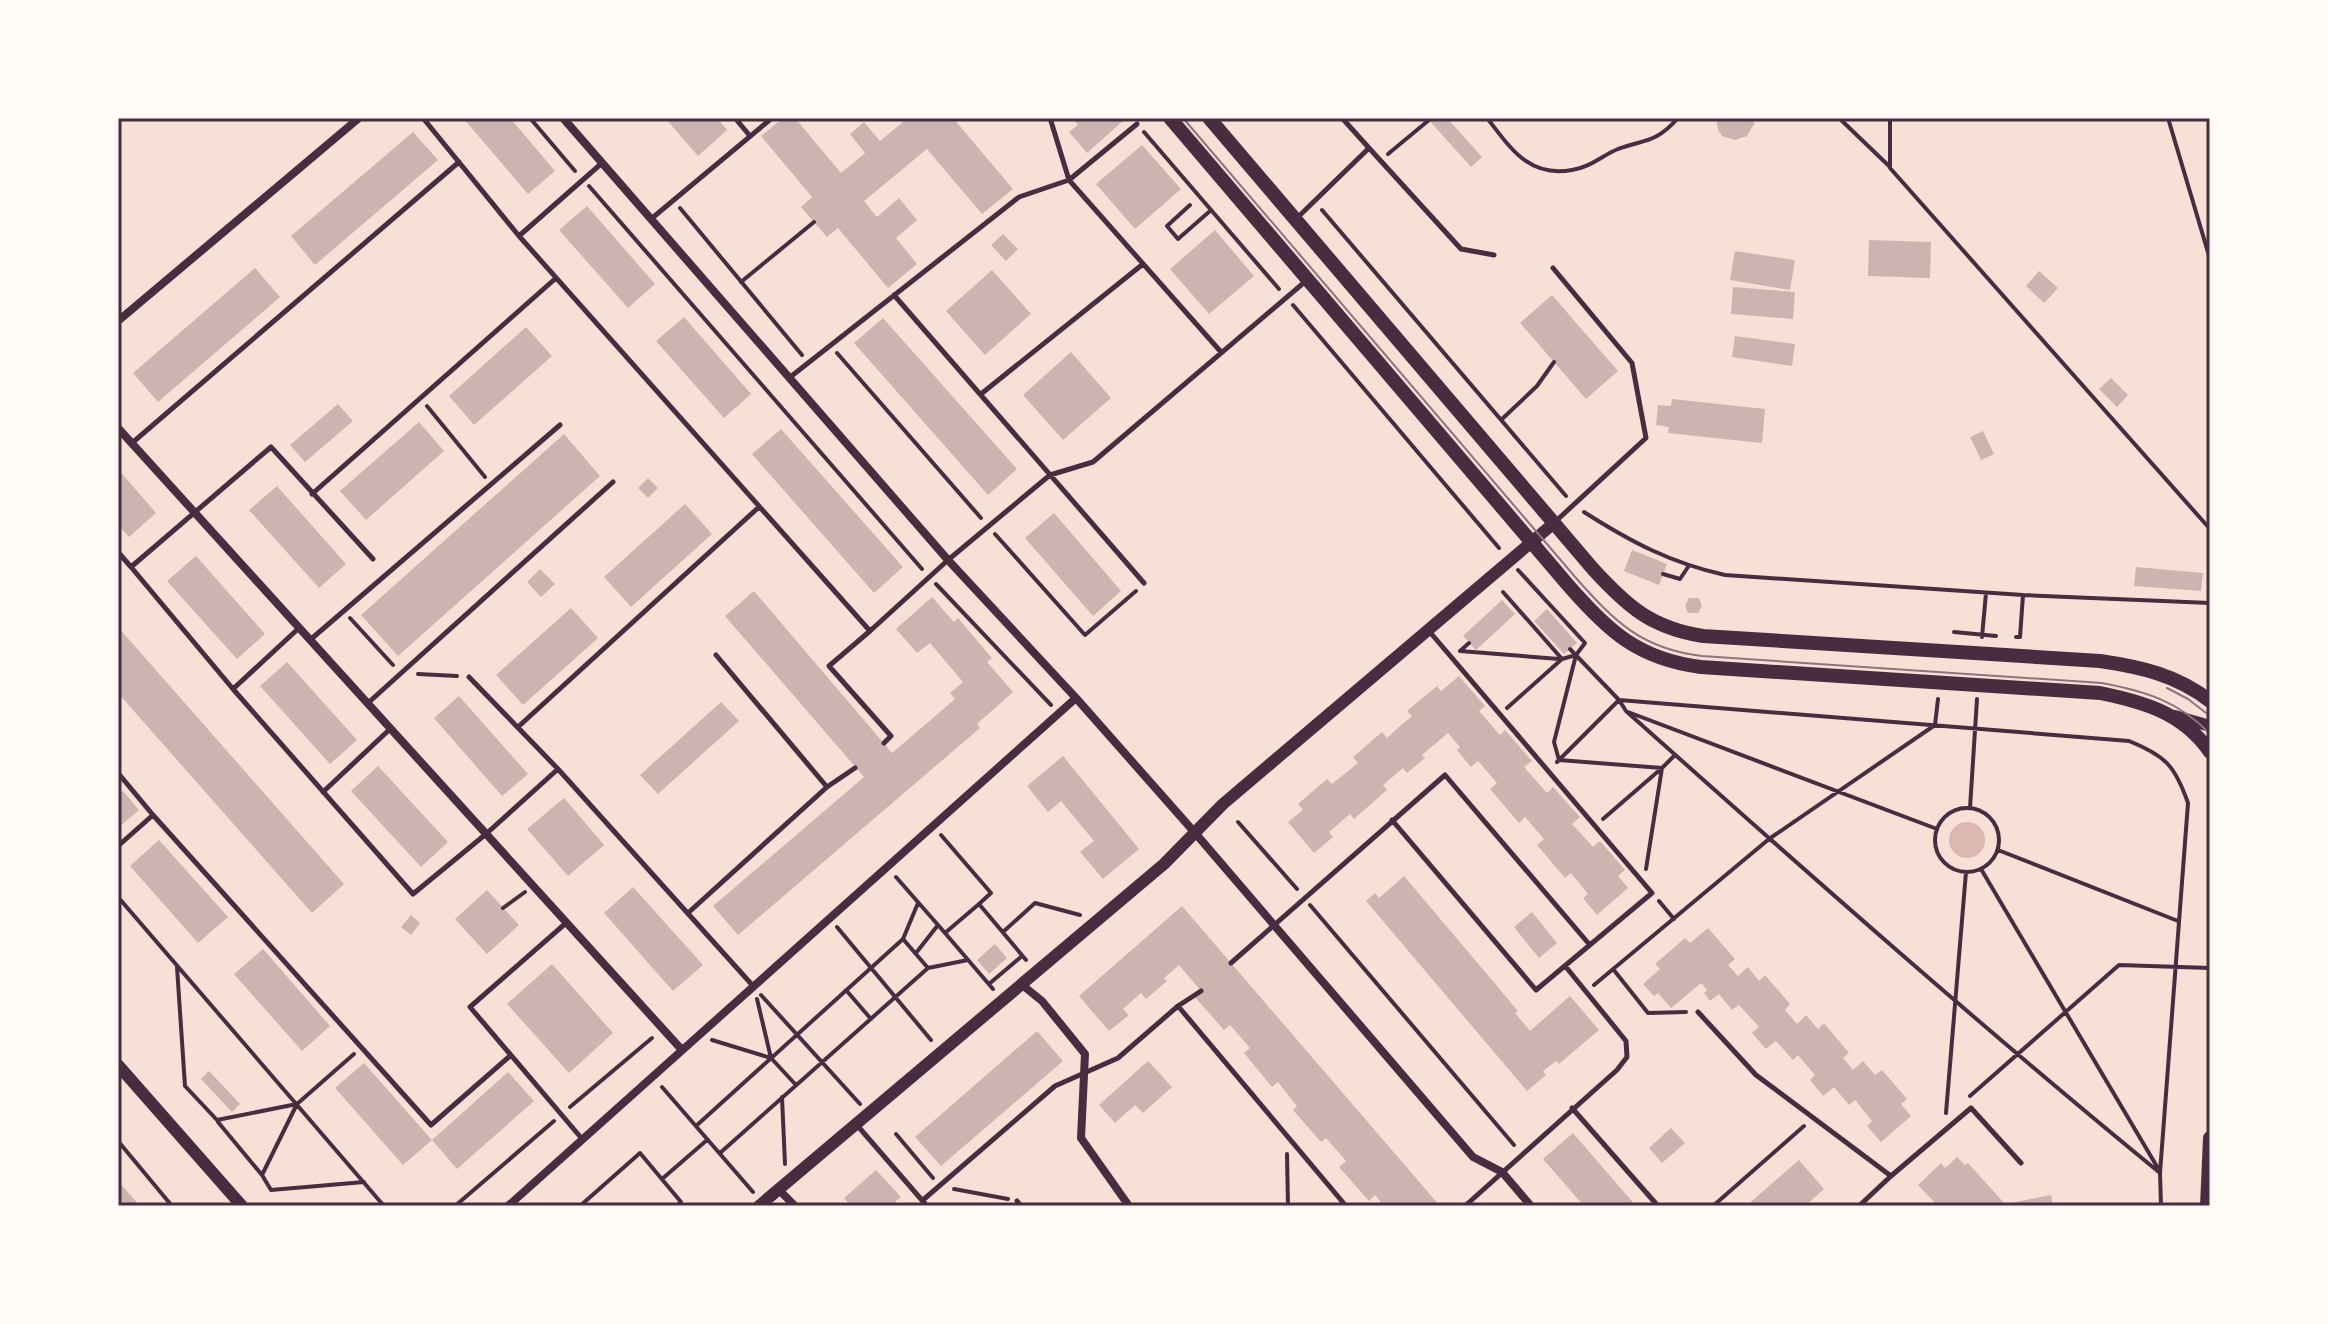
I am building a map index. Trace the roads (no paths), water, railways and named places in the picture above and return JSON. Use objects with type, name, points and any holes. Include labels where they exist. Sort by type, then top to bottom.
[{"type":"main road","points":[[1170,118],[1598,619],[1633,647],[1676,663],[2100,693],[2153,706],[2172,715],[2201,739],[2210,752]]},
{"type":"main road","points":[[1209,118],[1593,569],[1630,606],[1649,620],[1682,633],[2100,661],[2141,667],[2169,676],[2202,690],[2210,701]]},
{"type":"main road","points":[[1273,239],[1296,220]]},
{"type":"main road","points":[[1307,279],[1330,260]]},
{"type":"main road","points":[[2207,1206],[2210,1138]]},
{"type":"street","points":[[118,321],[359,118]]},
{"type":"street","points":[[563,118],[948,560],[1196,834],[1473,1157],[1502,1172],[1531,1206]]},
{"type":"street","points":[[118,428],[682,1050]]},
{"type":"street","points":[[760,1204],[1164,864],[1223,804],[1554,523]]},
{"type":"street","points":[[508,1206],[1076,698]]},
{"type":"street","points":[[2172,715],[2210,726]]},
{"type":"street","points":[[1021,984],[1042,1001],[1085,1054],[1081,1138],[1129,1206]]},
{"type":"street","points":[[118,1065],[242,1206]]},
{"type":"street","points":[[782,1186],[795,1206]]},
{"type":"lane","points":[[423,118],[519,236],[870,631]]},
{"type":"lane","points":[[735,118],[750,136]]},
{"type":"lane","points":[[651,219],[772,118]]},
{"type":"lane","points":[[1050,118],[1069,180],[1221,352]]},
{"type":"lane","points":[[1342,118],[1461,249],[1494,255]]},
{"type":"lane","points":[[789,378],[1019,197],[1069,180],[1137,124]]},
{"type":"lane","points":[[1296,220],[1369,148]]},
{"type":"lane","points":[[132,444],[459,162]]},
{"type":"lane","points":[[519,236],[602,163]]},
{"type":"lane","points":[[981,394],[1143,264]]},
{"type":"lane","points":[[1553,268],[1632,363],[1646,438],[1554,523]]},
{"type":"lane","points":[[312,494],[556,278]]},
{"type":"lane","points":[[884,743],[891,736],[829,666],[1050,475],[1093,462],[1307,279]]},
{"type":"lane","points":[[894,295],[1144,583]]},
{"type":"lane","points":[[310,640],[560,425]]},
{"type":"lane","points":[[131,567],[271,447],[373,559]]},
{"type":"lane","points":[[367,703],[613,482]]},
{"type":"lane","points":[[518,727],[759,507]]},
{"type":"lane","points":[[118,552],[233,689],[413,894],[558,769]]},
{"type":"lane","points":[[233,689],[299,628]]},
{"type":"lane","points":[[1392,820],[1536,990],[1652,893],[1428,629]]},
{"type":"lane","points":[[716,655],[827,787]]},
{"type":"lane","points":[[469,677],[558,769],[754,987]]},
{"type":"lane","points":[[323,792],[390,729]]},
{"type":"lane","points":[[688,913],[827,787],[855,768]]},
{"type":"lane","points":[[118,773],[431,1125],[510,1056]]},
{"type":"lane","points":[[1231,963],[1445,775],[1589,944]]},
{"type":"lane","points":[[118,846],[153,815]]},
{"type":"lane","points":[[566,923],[470,1007],[583,1140]]},
{"type":"lane","points":[[1465,1206],[1617,1070],[1627,1057],[1626,1041],[1566,967]]},
{"type":"lane","points":[[855,1124],[925,1203],[1055,1086],[1118,1058],[1178,1006],[1201,991]]},
{"type":"lane","points":[[1178,1006],[1346,1206]]},
{"type":"lane","points":[[1698,1012],[1756,1075],[1891,1176]]},
{"type":"lane","points":[[1572,1108],[1658,1206]]},
{"type":"lane","points":[[1859,1206],[1971,1108],[2021,1163]]},
{"type":"tram line","points":[[1183,118],[1576,578],[1617,620],[1646,640],[1702,656],[2102,683],[2173,705],[2210,734]]},
{"type":"tram line","points":[[2167,688],[2210,716]]}]
